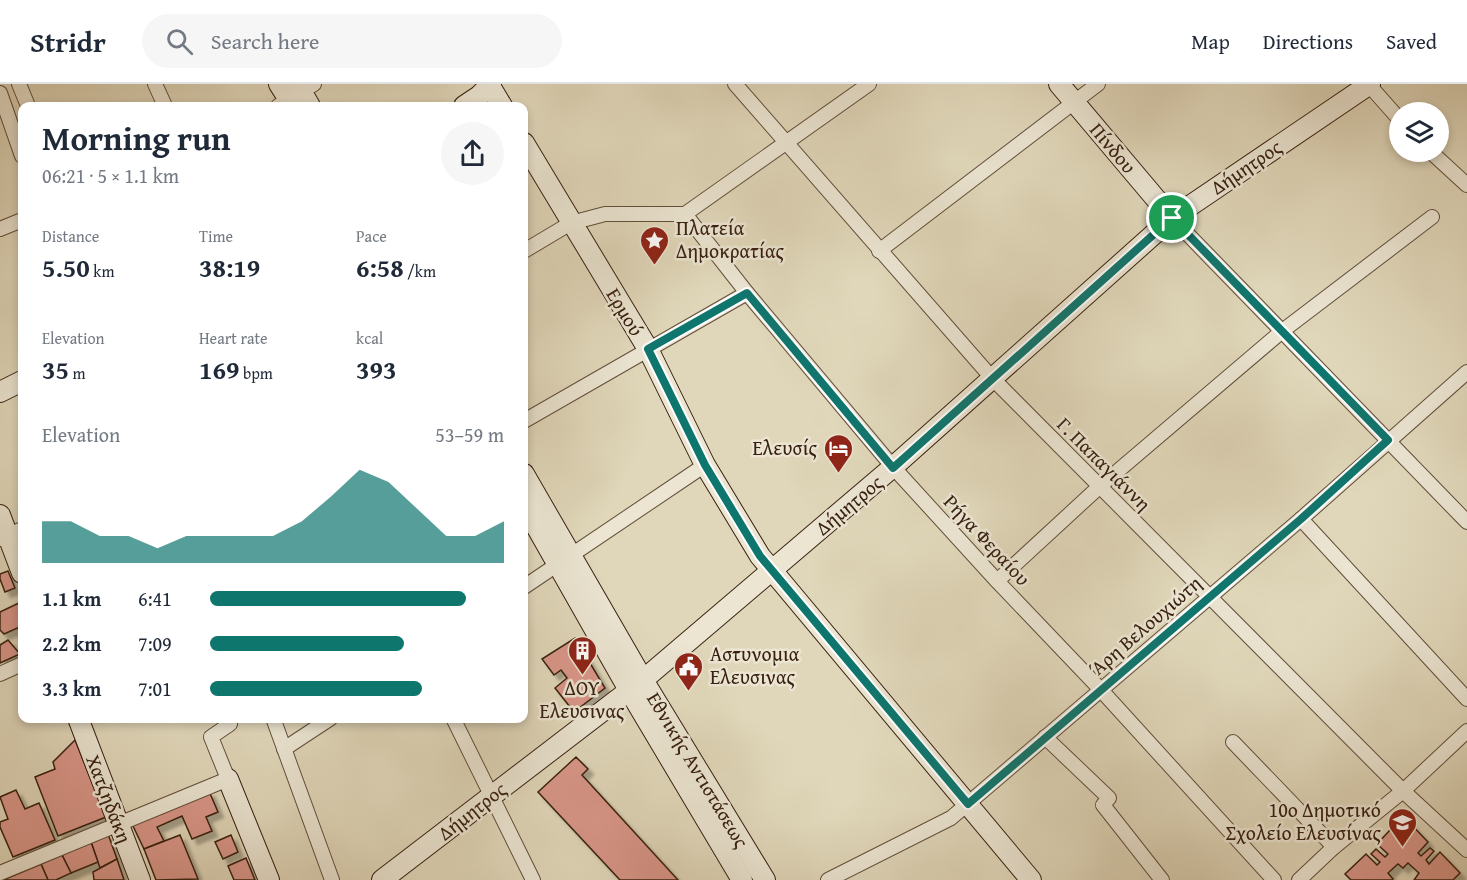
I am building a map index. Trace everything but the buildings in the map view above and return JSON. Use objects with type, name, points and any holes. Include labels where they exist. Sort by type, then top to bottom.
[{"type":"street","points":[[19,84],[26,102]]},
{"type":"street","points":[[155,84],[163,102]]},
{"type":"street","name":"Γ. Παπαγιάννη","points":[[735,84],[992,378],[1402,791],[1467,850]]},
{"type":"street","points":[[528,249],[571,223],[605,214],[685,214],[869,84]]},
{"type":"street","name":"Πίνδου","points":[[1059,84],[1172,218],[1281,333],[1467,522]]},
{"type":"street","points":[[879,251],[1098,84]]},
{"type":"street","points":[[1370,84],[1389,107]]},
{"type":"street","name":"Δήμητρος","points":[[382,880],[636,685],[893,468],[1172,218],[1370,84]]},
{"type":"street","points":[[470,102],[490,85],[500,102]]},
{"type":"street","points":[[0,93],[18,145]]},
{"type":"street","name":"Ερμού","points":[[528,150],[648,349],[705,465],[760,556],[1031,880]]},
{"type":"street","points":[[1442,162],[1467,185]]},
{"type":"street","name":"Ρήγα Φεραίου","points":[[685,214],[747,293],[893,468],[1101,690],[1274,880]]},
{"type":"street","points":[[997,581],[1100,487],[1281,333],[1432,217]]},
{"type":"street","points":[[0,229],[18,222]]},
{"type":"street","points":[[528,420],[747,293]]},
{"type":"street","name":"Άρη Βελουχιώτη","points":[[828,880],[951,818],[1301,519],[1467,372]]},
{"type":"street","points":[[0,392],[18,383]]},
{"type":"street","points":[[528,584],[705,465]]},
{"type":"street","name":"Εθνικής Αντιστάσεως","points":[[528,482],[564,559],[636,685],[742,880]]},
{"type":"street","name":"Εθνικής Αντιστάσεως","points":[[528,510],[564,559]]},
{"type":"street","points":[[0,515],[10,534],[18,560]]},
{"type":"street","points":[[1301,519],[1467,699]]},
{"type":"street","points":[[0,674],[18,666]]},
{"type":"street","name":"Εθνικής Αντιστάσεως","points":[[636,685],[765,880]]},
{"type":"street","name":"Χατζηδάκη","points":[[80,723],[140,880]]},
{"type":"street","points":[[275,723],[333,880]]},
{"type":"street","points":[[284,749],[323,723]]},
{"type":"street","points":[[455,723],[533,880]]},
{"type":"street","points":[[230,724],[211,737],[269,880]]},
{"type":"street","points":[[1299,880],[1467,731]]},
{"type":"street","points":[[1045,737],[1109,798],[1103,805],[1162,880]]},
{"type":"street","points":[[1233,742],[1334,847]]},
{"type":"street","points":[[0,873],[228,779]]},
{"type":"place","name":"Πλατεία Δημοκρατίας","points":[[655,266]]},
{"type":"place","name":"Ελευσίς","points":[[838,474]]},
{"type":"place","name":"ΔΟΥ Ελευσινας","points":[[582,676]]},
{"type":"place","name":"Αστυνομια Ελευσινας","points":[[689,692]]},
{"type":"place","name":"10ο Δημοτικό Σχολείο Ελευσίνας","points":[[1402,848]]},
{"type":"route","points":[[1172,218],[1281,333],[1388,440],[1301,519],[968,804],[760,556],[705,465],[648,349],[747,293],[893,468],[1172,218]]}]
